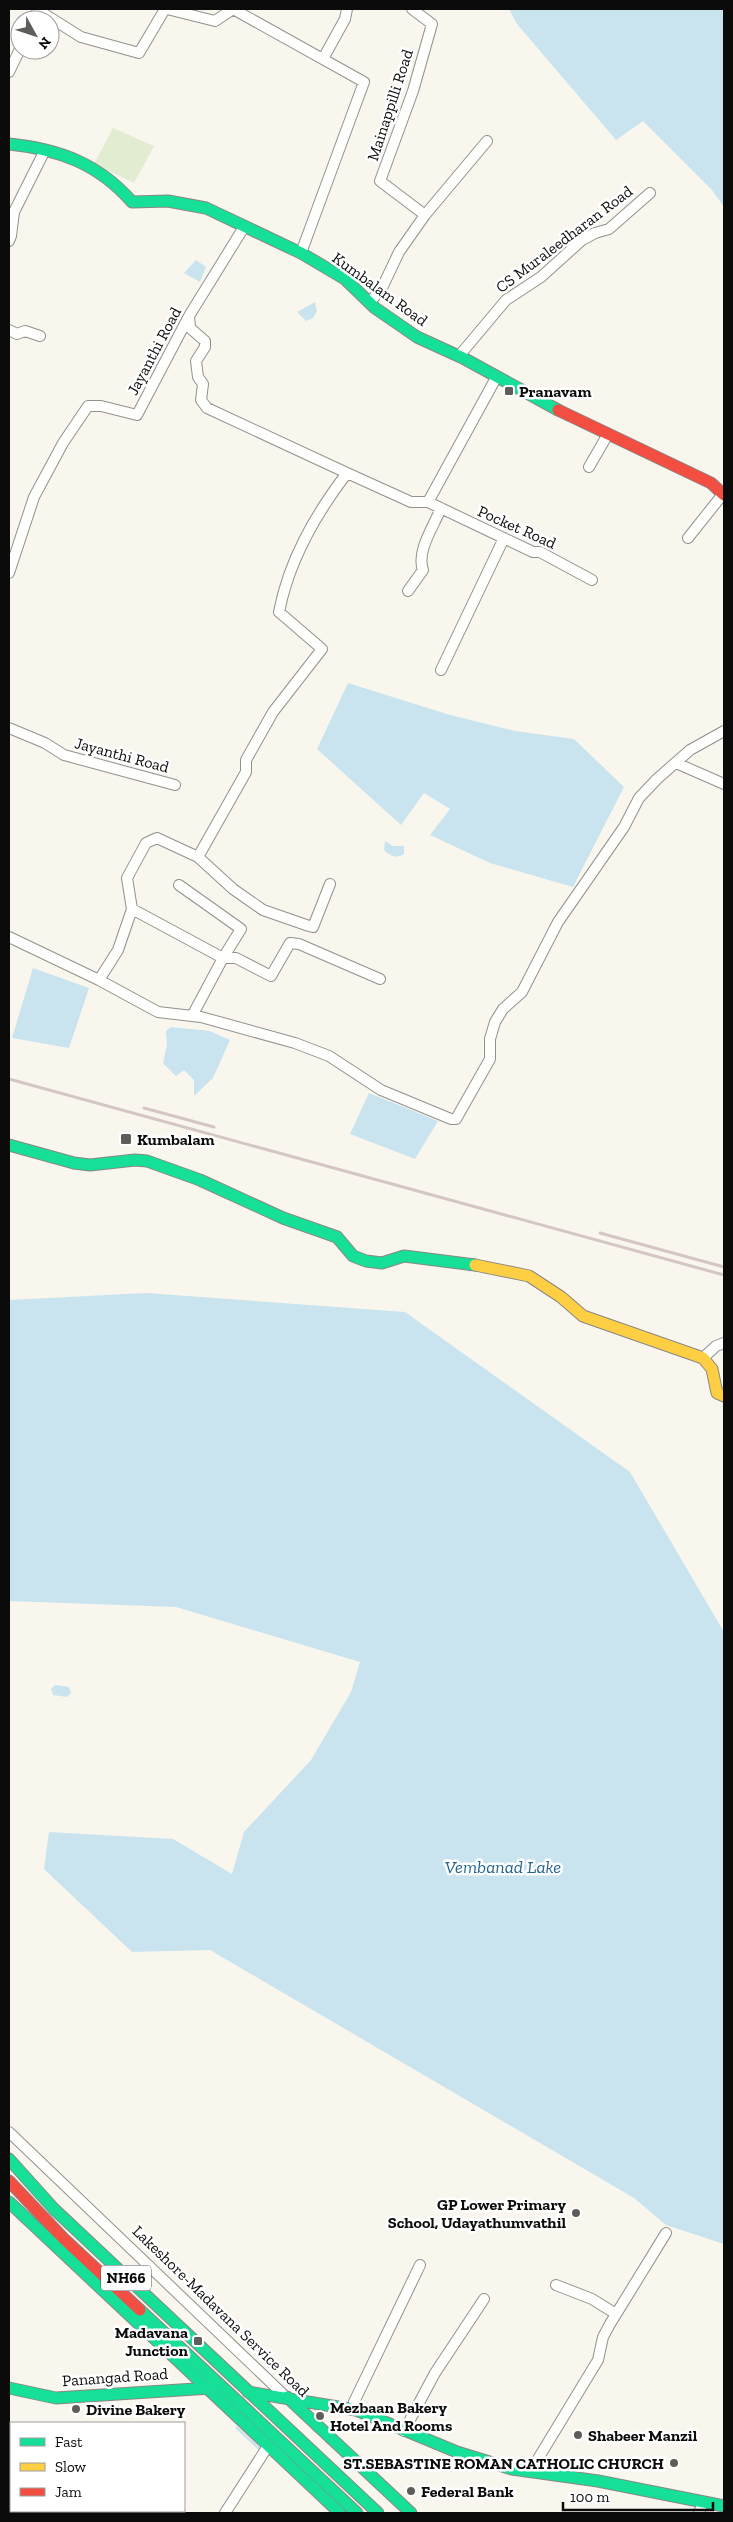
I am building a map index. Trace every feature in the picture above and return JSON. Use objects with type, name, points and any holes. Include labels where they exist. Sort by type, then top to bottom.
[{"type":"main road","name":"Kumbalam Road","points":[[9,144],[26,145],[45,150],[63,156],[108,177],[132,202],[168,201],[206,208],[301,253],[344,280],[417,337],[459,356],[532,398],[711,483],[724,495]]},
{"type":"main road","points":[[9,1145],[74,1164],[90,1165],[135,1160],[147,1161],[200,1180],[283,1218],[337,1237],[353,1256],[382,1264],[404,1256],[491,1267],[529,1276],[561,1297],[583,1316],[703,1358],[712,1368],[718,1392],[724,1396]]},
{"type":"main road","name":"NH66","points":[[9,2159],[86,2240],[378,2513]]},
{"type":"main road","name":"NH66","points":[[9,2181],[63,2238],[357,2513]]},
{"type":"main road","points":[[9,2202],[340,2513]]},
{"type":"main road","name":"Panangad Road","points":[[9,2388],[56,2398],[206,2388],[286,2397],[358,2410],[457,2452],[512,2469],[598,2480],[701,2508],[724,2506]]},
{"type":"main road","name":"Lakeshore-Madavana Service Road","points":[[286,2397],[411,2513]]},
{"type":"street","points":[[39,9],[81,37],[139,53],[166,9],[193,12],[215,22],[233,9],[324,57],[364,82],[301,253]]},
{"type":"street","points":[[324,57],[345,19],[347,9]]},
{"type":"street","name":"Mainappilli Road","points":[[412,9],[432,24],[413,91],[380,181],[425,215]]},
{"type":"street","points":[[9,72],[15,60]]},
{"type":"street","points":[[370,302],[382,288],[399,252],[425,215],[486,141]]},
{"type":"street","points":[[9,241],[12,236],[14,212],[45,150]]},
{"type":"street","name":"CS Muraleedharan Road","points":[[459,356],[506,300],[541,277],[582,240],[595,233],[609,229],[650,193]]},
{"type":"street","name":"Jayanthi Road","points":[[9,573],[34,497],[63,443],[88,406],[101,406],[137,415],[189,316],[244,227]]},
{"type":"street","name":"Pocket Road","points":[[189,316],[190,328],[205,342],[205,347],[196,361],[198,376],[203,384],[201,400],[207,408],[411,502],[428,502],[533,552],[540,552],[592,580]]},
{"type":"street","points":[[9,330],[17,334],[25,331],[40,336]]},
{"type":"street","points":[[428,502],[496,378]]},
{"type":"street","points":[[589,467],[608,434]]},
{"type":"street","points":[[198,857],[246,772],[246,760],[254,749],[263,728],[273,712],[322,649],[279,612],[282,598],[301,545],[320,508],[347,473]]},
{"type":"street","points":[[688,538],[724,495]]},
{"type":"street","points":[[408,591],[424,570],[420,561],[441,508]]},
{"type":"street","points":[[441,670],[504,538]]},
{"type":"street","name":"Jayanthi Road","points":[[9,728],[46,743],[64,755],[175,785]]},
{"type":"street","points":[[9,937],[99,980],[158,1012],[192,1016],[295,1043],[329,1056],[381,1090],[451,1119],[456,1119],[490,1059],[490,1039],[503,1009],[522,992],[558,922],[591,878],[624,827],[639,798],[690,750],[724,731]]},
{"type":"street","points":[[676,763],[724,784]]},
{"type":"street","points":[[99,980],[118,950],[132,909],[126,878],[146,843],[157,838],[198,857],[233,889],[263,910],[308,926],[313,927],[330,884]]},
{"type":"street","points":[[179,885],[241,929],[192,1016]]},
{"type":"street","points":[[132,909],[224,958],[236,958],[270,976],[290,943],[299,944],[380,979]]},
{"type":"street","points":[[703,1358],[716,1346],[724,1343]]},
{"type":"street","name":"Lakeshore-Madavana Service Road","points":[[9,2132],[286,2397]]},
{"type":"street","points":[[530,2472],[598,2360],[603,2337],[666,2233]]},
{"type":"street","points":[[358,2410],[354,2402],[420,2265]]},
{"type":"street","points":[[556,2284],[592,2299],[616,2314]]},
{"type":"street","points":[[404,2431],[435,2373],[484,2299]]},
{"type":"street","points":[[226,2513],[268,2446]]},
{"type":"green space","points":[[113,128],[154,146],[134,183],[94,164]]},
{"type":"water","points":[[509,9],[724,9],[724,207],[712,190],[643,121],[616,140],[517,24]]},
{"type":"water","points":[[196,260],[206,267],[200,282],[184,273]]},
{"type":"water","points":[[315,302],[317,311],[313,318],[306,321],[297,312]]},
{"type":"water","points":[[348,683],[450,715],[515,731],[574,739],[624,787],[573,887],[490,863],[430,835],[450,809],[424,793],[401,825],[317,749]]},
{"type":"water","points":[[385,841],[393,846],[404,846],[404,854],[396,857],[389,854],[384,850]]},
{"type":"water","points":[[33,968],[89,988],[69,1048],[12,1038]]},
{"type":"water","points":[[171,1027],[210,1031],[230,1040],[213,1078],[194,1096],[194,1080],[184,1070],[176,1076],[163,1063],[167,1045],[166,1031]]},
{"type":"water","points":[[369,1093],[438,1121],[415,1159],[350,1134]]},
{"type":"water","name":"Vembanad Lake","points":[[146,1293],[405,1312],[630,1472],[724,1632],[724,2244],[666,2225],[634,2198],[210,1950],[132,1952],[44,1869],[49,1832],[173,1839],[232,1874],[244,1832],[311,1760],[351,1692],[360,1662],[176,1607],[9,1601],[9,1300]]},
{"type":"water","points":[[55,1685],[69,1687],[71,1693],[67,1697],[53,1695],[51,1689]]},
{"type":"waterway","points":[[237,2428],[263,2452]]},
{"type":"railway","points":[[9,1079],[724,1275]]},
{"type":"railway","points":[[144,1108],[214,1127]]},
{"type":"railway","points":[[600,1233],[724,1267]]},
{"type":"traffic: fast","points":[[9,144],[45,150],[92,168],[132,202],[168,201],[206,208],[301,253],[345,279],[375,308],[417,337],[463,358],[558,410]]},
{"type":"traffic: fast","points":[[9,1145],[74,1163],[90,1165],[135,1160],[147,1161],[200,1180],[283,1218],[337,1237],[353,1256],[366,1261],[382,1263],[404,1256],[475,1265]]},
{"type":"traffic: fast","points":[[9,2159],[54,2209],[378,2513]]},
{"type":"traffic: fast","points":[[9,2202],[340,2513]]},
{"type":"traffic: fast","points":[[140,2310],[357,2513]]},
{"type":"traffic: fast","points":[[9,2388],[56,2398],[211,2388]]},
{"type":"traffic: fast","points":[[248,2392],[356,2410],[457,2452],[512,2469],[598,2481],[724,2506]]},
{"type":"traffic: fast","points":[[287,2397],[411,2513]]},
{"type":"traffic: slow","points":[[475,1265],[529,1276],[561,1297],[583,1316],[703,1358],[712,1369],[717,1393],[724,1396]]},
{"type":"traffic: jam","points":[[558,410],[711,483],[724,495]]},
{"type":"traffic: jam","points":[[9,2181],[63,2238],[140,2310]]},
{"type":"place","name":"Pranavam","points":[[509,391]]},
{"type":"place","name":"Kumbalam","points":[[126,1139]]},
{"type":"place","name":"GP Lower Primary School, Udayathumvathil","points":[[576,2213]]},
{"type":"place","name":"Madavana Junction","points":[[198,2341]]},
{"type":"place","name":"Divine Bakery","points":[[76,2409]]},
{"type":"place","name":"Mezbaan Bakery Hotel And Rooms","points":[[320,2416]]},
{"type":"place","name":"Shabeer Manzil","points":[[578,2435]]},
{"type":"place","name":"ST.SEBASTINE ROMAN CATHOLIC CHURCH","points":[[674,2463]]},
{"type":"place","name":"Federal Bank","points":[[411,2491]]}]
